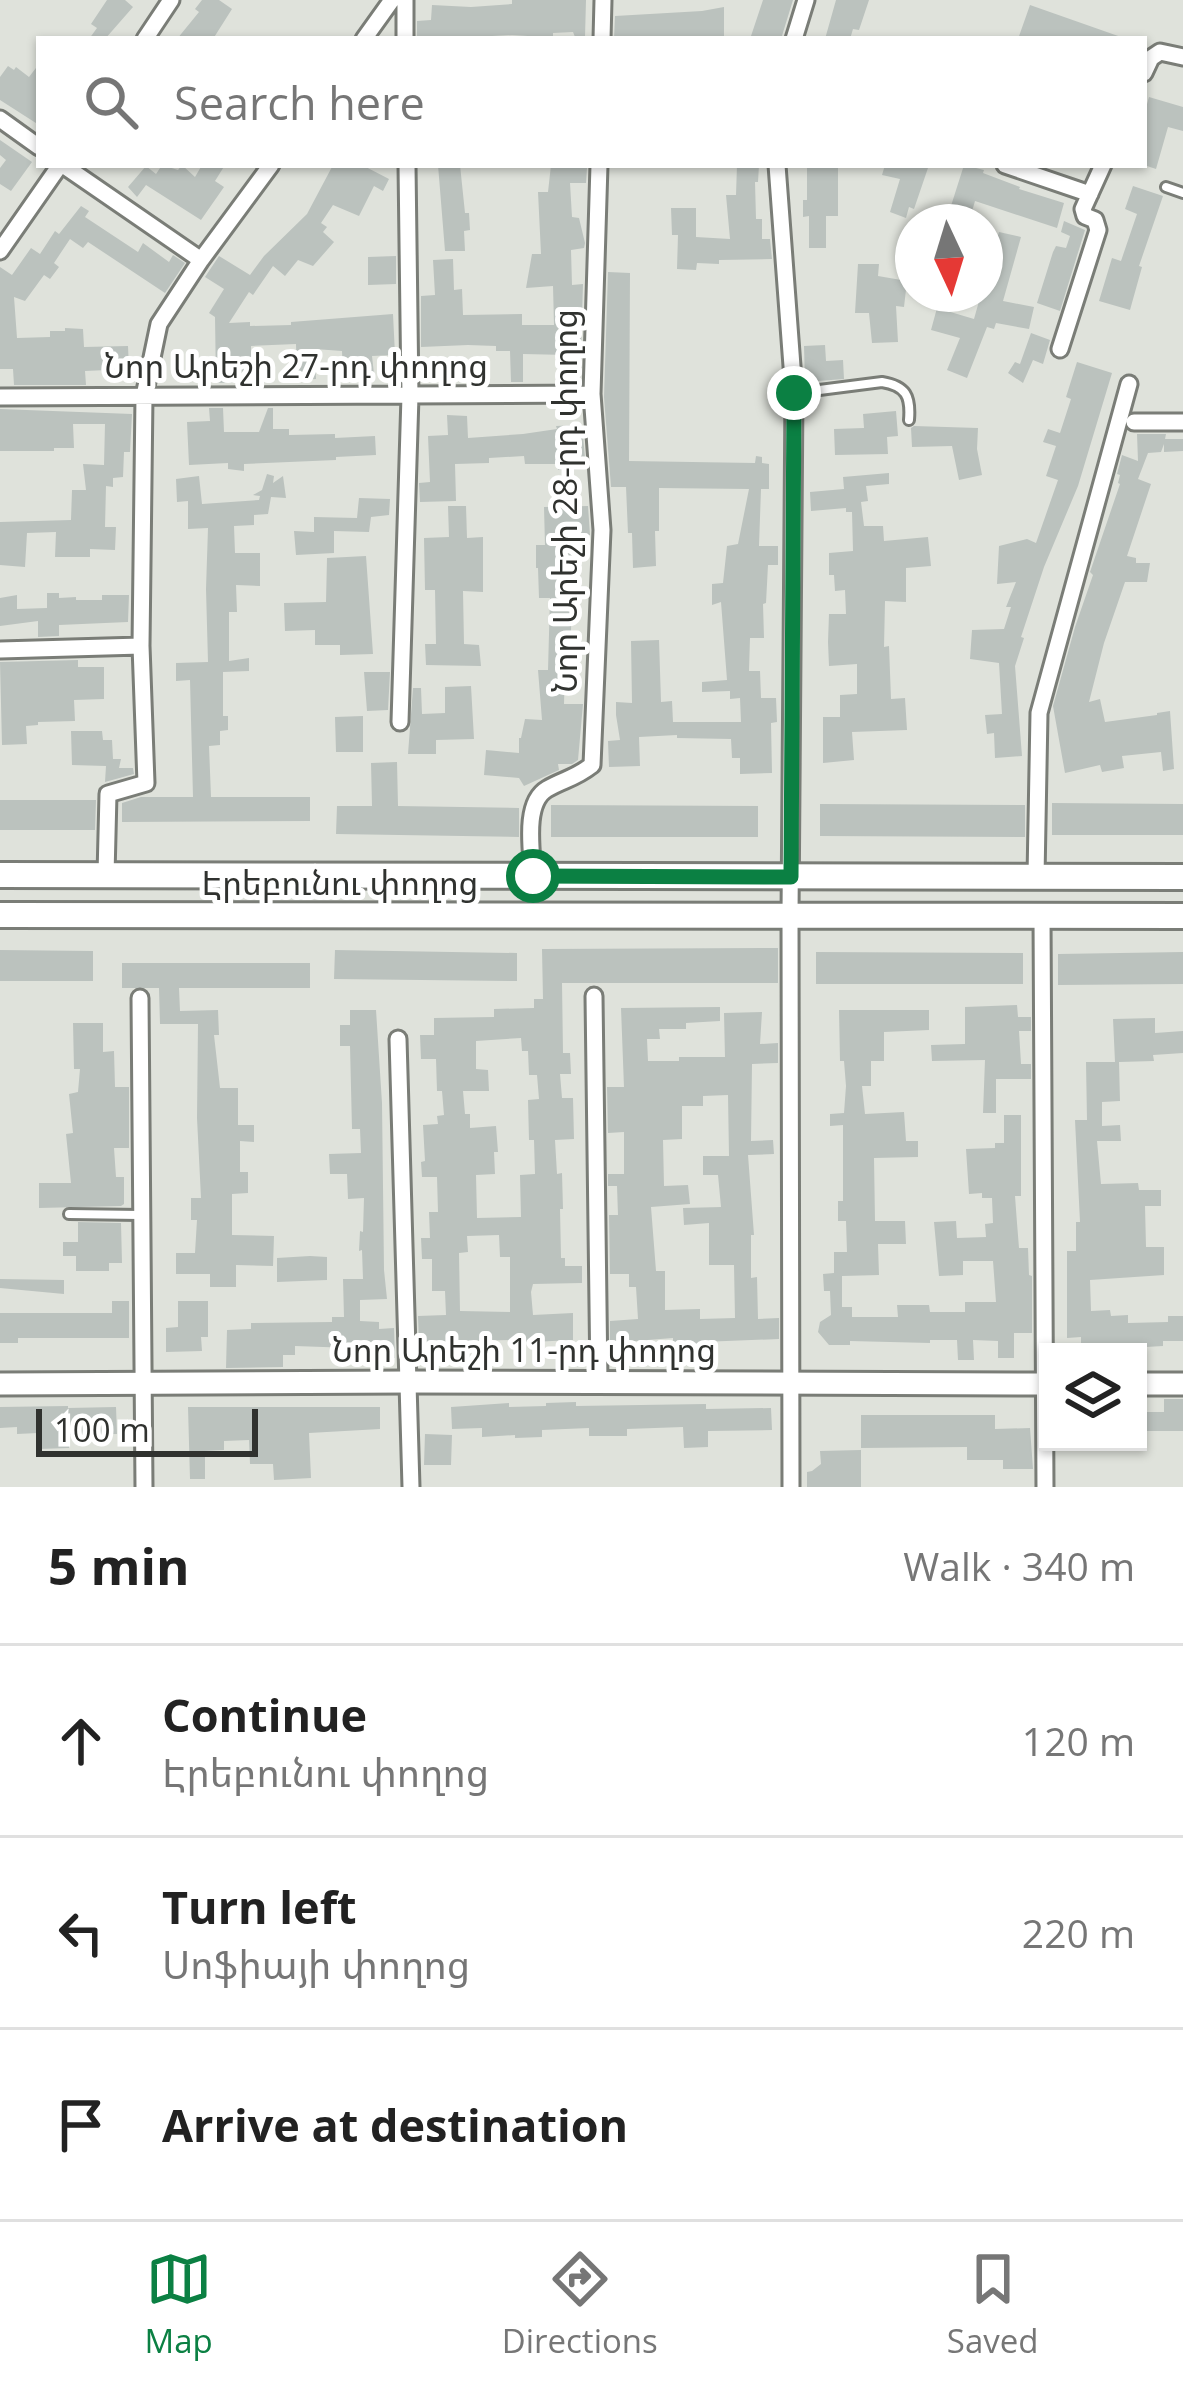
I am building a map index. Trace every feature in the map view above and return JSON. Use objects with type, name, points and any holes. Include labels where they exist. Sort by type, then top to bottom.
[{"type":"main road","name":"Էրեբունու փողոց","points":[[0,875],[1183,878]]},
{"type":"main road","name":"Էրեբունու փողոց","points":[[0,916],[1183,916]]},
{"type":"street","points":[[147,36],[171,0]]},
{"type":"street","points":[[366,36],[392,0]]},
{"type":"street","points":[[405,0],[405,36]]},
{"type":"street","points":[[602,36],[603,0]]},
{"type":"street","points":[[795,36],[806,0]]},
{"type":"street","points":[[1147,66],[1160,52],[1183,57]]},
{"type":"street","points":[[0,119],[36,145]]},
{"type":"street","points":[[0,251],[60,168]]},
{"type":"street","points":[[66,168],[201,260]]},
{"type":"street","points":[[106,875],[108,794],[146,783],[141,646],[143,395],[160,324],[269,168]]},
{"type":"street","points":[[400,722],[410,396],[407,168]]},
{"type":"street","name":"Նոր Արեշի 28-րդ փողոց","points":[[533,876],[532,811],[538,798],[592,765],[602,530],[592,394],[598,168]]},
{"type":"street","points":[[777,168],[794,393],[791,1487]]},
{"type":"street","points":[[1014,168],[1090,194]]},
{"type":"street","points":[[1060,349],[1099,230],[1095,220],[1083,213],[1102,168]]},
{"type":"street","points":[[1036,877],[1039,712],[1129,384]]},
{"type":"street","name":"Նոր Արեշի 27-րդ փողոց","points":[[0,397],[592,394]]},
{"type":"street","points":[[1133,422],[1183,422]]},
{"type":"street","points":[[0,650],[141,646]]},
{"type":"street","points":[[1042,916],[1046,1343]]},
{"type":"street","points":[[594,996],[599,1382]]},
{"type":"street","points":[[140,998],[144,1487]]},
{"type":"street","points":[[398,1039],[411,1487]]},
{"type":"street","name":"Նոր Արեշի 11-րդ փողոց","points":[[0,1384],[1039,1384]]},
{"type":"street","points":[[1147,1384],[1183,1384]]},
{"type":"street","points":[[1045,1451],[1045,1487]]},
{"type":"lane","points":[[1166,188],[1183,193]]},
{"type":"lane","points":[[794,393],[893,384],[909,397],[909,419]]},
{"type":"lane","points":[[69,1214],[142,1215]]},
{"type":"building","points":[[107,0],[125,0],[133,7],[108,36],[91,36],[97,28],[91,24]]},
{"type":"building","points":[[202,0],[219,0],[232,9],[215,36],[179,36],[199,12],[195,9]]},
{"type":"building","points":[[512,0],[586,0],[585,36],[573,32],[417,36],[417,21],[431,20],[432,5],[512,4]]},
{"type":"building","points":[[763,0],[793,0],[782,36],[751,36]]},
{"type":"building","points":[[836,0],[869,0],[859,30],[853,29],[851,36],[826,36]]},
{"type":"building","points":[[1030,5],[1118,36],[1019,36]]},
{"type":"building","points":[[724,7],[724,36],[614,36],[615,16]]},
{"type":"building","points":[[8,66],[29,77],[36,68],[36,123],[0,100],[0,77]]},
{"type":"building","points":[[1149,97],[1183,107],[1183,131],[1168,127],[1156,169],[1147,166]]},
{"type":"building","points":[[0,140],[32,162],[11,191],[0,184],[0,168],[6,160],[0,155]]},
{"type":"building","points":[[144,168],[156,174],[160,168],[185,168],[195,177],[200,168],[223,168],[215,181],[224,187],[201,220],[146,185],[137,197],[128,187]]},
{"type":"building","points":[[331,168],[368,168],[389,179],[383,191],[374,186],[359,216],[333,205],[321,223],[334,242],[313,266],[298,260],[285,276],[273,266],[229,323],[291,325],[393,314],[395,355],[372,356],[374,374],[343,374],[342,351],[315,349],[316,379],[297,380],[296,344],[251,346],[251,382],[216,383],[215,317],[209,313],[224,289],[205,277],[219,256],[250,275],[307,214]]},
{"type":"building","points":[[438,168],[460,168],[470,230],[464,231],[465,251],[445,251]]},
{"type":"building","points":[[551,168],[587,168],[586,183],[570,183],[572,217],[579,218],[585,243],[584,248],[571,250],[572,285],[583,284],[580,382],[568,382],[568,355],[523,354],[523,382],[511,382],[510,351],[496,351],[496,346],[421,347],[421,296],[435,295],[433,260],[453,259],[454,290],[462,289],[463,315],[522,314],[522,325],[554,325],[553,286],[526,288],[532,254],[541,254],[538,192],[548,192]]},
{"type":"building","points":[[737,168],[759,168],[756,219],[762,219],[762,239],[770,239],[772,259],[719,260],[719,264],[697,263],[696,270],[677,269],[678,235],[672,235],[671,208],[696,208],[696,237],[730,239],[726,195],[736,195]]},
{"type":"building","points":[[807,168],[838,168],[838,216],[826,216],[826,248],[809,248],[809,216],[803,217],[803,200],[807,200]]},
{"type":"building","points":[[884,168],[928,168],[916,204],[895,204],[895,214],[890,212],[900,179],[882,175]]},
{"type":"building","points":[[963,168],[984,170],[1019,189],[1064,203],[1057,228],[1003,210],[1003,204],[952,204]]},
{"type":"building","points":[[1133,186],[1163,196],[1130,310],[1099,301],[1112,258],[1121,261],[1137,214],[1125,209]]},
{"type":"building","points":[[81,206],[89,211],[85,217],[138,252],[143,243],[169,262],[173,255],[185,263],[165,293],[88,242],[83,248],[70,239],[50,279],[44,275],[25,301],[14,297],[17,338],[83,329],[84,347],[128,346],[129,369],[85,371],[86,385],[14,385],[13,369],[0,369],[0,267],[12,275],[31,248],[40,254]]},
{"type":"building","points":[[1064,221],[1085,230],[1060,311],[1037,303],[1053,252],[1056,246],[1066,248],[1070,236],[1061,232]]},
{"type":"building","points":[[1003,233],[1021,237],[1003,301]]},
{"type":"building","points":[[396,256],[396,284],[368,285],[368,257]]},
{"type":"building","points":[[858,264],[879,264],[878,276],[895,279],[898,342],[872,343],[869,313],[855,313]]},
{"type":"building","points":[[608,272],[630,273],[629,461],[755,463],[756,456],[769,464],[769,489],[761,489],[759,546],[778,546],[778,565],[768,565],[764,638],[750,638],[749,671],[760,671],[761,698],[776,698],[777,722],[771,723],[772,773],[740,774],[740,758],[732,758],[731,739],[677,735],[639,737],[640,766],[609,767],[608,741],[620,740],[616,702],[632,703],[631,641],[659,640],[661,702],[672,701],[673,722],[741,722],[740,698],[730,699],[730,691],[702,692],[702,682],[727,680],[721,602],[712,605],[712,584],[723,583],[727,546],[738,544],[749,489],[659,488],[656,566],[633,568],[626,487],[611,487],[604,397]]},
{"type":"building","points":[[1003,301],[1034,307],[1029,329],[996,323],[994,329],[987,327],[967,378],[947,370],[960,338],[931,330],[936,312],[974,319],[976,312],[1003,312]]},
{"type":"building","points":[[1031,333],[1050,340],[1043,364],[1033,360],[1023,383],[1008,373],[1015,362],[1020,364]]},
{"type":"building","points":[[825,345],[826,361],[843,360],[844,379],[805,382],[804,346]]},
{"type":"building","points":[[1077,362],[1112,373],[1078,486],[1021,637],[1015,666],[1022,756],[995,758],[994,733],[987,734],[985,715],[1002,714],[999,663],[970,659],[972,630],[1004,629],[1016,582],[997,584],[999,546],[1027,539],[1036,543],[1058,480],[1046,476],[1056,446],[1043,442],[1048,429],[1060,433]]},
{"type":"building","points":[[209,408],[223,408],[224,432],[259,432],[268,408],[273,408],[273,429],[289,429],[289,435],[375,436],[376,455],[244,464],[244,471],[228,469],[228,463],[189,465],[187,422],[210,421]]},
{"type":"building","points":[[0,409],[132,414],[123,477],[113,478],[113,487],[106,486],[105,527],[116,527],[115,550],[90,549],[90,557],[55,557],[56,532],[27,533],[25,567],[0,565],[0,522],[71,520],[72,490],[86,490],[83,464],[104,465],[105,424],[73,424],[74,448],[0,451]]},
{"type":"building","points":[[896,411],[898,436],[887,437],[888,454],[835,455],[834,429],[864,428],[863,414]]},
{"type":"building","points":[[447,415],[467,416],[468,438],[582,425],[586,469],[525,464],[524,456],[455,464],[456,501],[420,502],[419,483],[430,482],[428,436],[448,435]]},
{"type":"building","points":[[914,426],[978,428],[982,475],[959,480],[952,446],[912,447]]},
{"type":"building","points":[[1137,434],[1183,439],[1183,451],[1164,452],[1164,444],[1161,452],[1148,453],[1138,479],[1151,484],[1127,556],[1136,558],[1136,563],[1150,563],[1147,582],[1125,582],[1089,702],[1100,699],[1105,722],[1170,711],[1174,769],[1163,771],[1161,752],[1122,756],[1124,768],[1102,772],[1100,765],[1065,773],[1053,706],[1120,484],[1117,474],[1122,455],[1138,461]]},
{"type":"building","points":[[889,473],[889,484],[866,486],[868,501],[861,502],[864,526],[883,526],[884,541],[928,537],[931,566],[906,568],[906,602],[885,601],[884,647],[889,646],[891,699],[905,698],[907,730],[852,732],[854,760],[823,763],[823,717],[840,717],[840,695],[857,694],[857,664],[829,666],[828,642],[829,614],[846,614],[845,590],[835,591],[834,575],[829,575],[829,553],[853,551],[852,512],[846,508],[811,511],[810,492],[844,489],[843,477]]},
{"type":"building","points":[[267,474],[274,476],[273,483],[283,476],[286,498],[271,497],[268,514],[254,515],[254,525],[234,526],[235,553],[260,553],[260,586],[236,585],[237,612],[229,612],[229,661],[249,658],[249,671],[223,672],[223,716],[228,716],[228,730],[220,731],[220,745],[209,746],[211,797],[310,797],[310,821],[122,822],[122,803],[141,797],[193,797],[190,680],[176,681],[176,663],[208,662],[208,528],[188,529],[188,501],[177,502],[176,479],[199,476],[202,504],[259,500],[260,496],[253,495],[262,490]]},
{"type":"building","points":[[359,498],[390,499],[389,515],[371,517],[369,532],[334,531],[334,553],[296,555],[294,531],[314,532],[314,517],[357,518]]},
{"type":"building","points":[[448,506],[466,506],[467,538],[483,537],[483,592],[463,591],[464,644],[479,645],[481,666],[426,665],[425,644],[436,644],[435,590],[425,590],[424,538],[449,537]]},
{"type":"building","points":[[588,506],[590,535],[572,535],[571,633],[566,633],[564,704],[583,704],[578,760],[558,764],[559,770],[524,786],[519,778],[484,775],[486,750],[519,753],[525,719],[542,720],[538,670],[548,670],[550,598],[539,598],[536,545],[545,545],[544,507]]},
{"type":"building","points":[[366,556],[373,654],[340,655],[340,645],[315,645],[315,630],[285,631],[284,603],[326,602],[327,558]]},
{"type":"building","points":[[47,593],[76,600],[129,595],[128,622],[59,625],[59,636],[38,637],[38,621],[0,626],[0,598],[17,595],[17,609],[47,608]]},
{"type":"building","points":[[78,660],[78,667],[104,667],[104,699],[74,700],[75,721],[38,722],[26,726],[27,744],[2,745],[0,662]]},
{"type":"building","points":[[364,672],[390,672],[388,710],[367,711]]},
{"type":"building","points":[[471,686],[474,739],[436,740],[436,754],[408,754],[413,688],[421,688],[422,714],[445,713],[445,687]]},
{"type":"building","points":[[363,716],[363,752],[336,752],[335,717]]},
{"type":"building","points":[[71,731],[102,731],[103,740],[112,740],[113,759],[121,759],[119,768],[133,768],[134,774],[105,782],[106,766],[72,765]]},
{"type":"building","points":[[397,762],[398,806],[519,808],[519,837],[336,834],[337,806],[372,806],[371,763]]},
{"type":"building","points":[[0,800],[96,800],[95,830],[0,830]]},
{"type":"building","points":[[1052,803],[1183,804],[1183,835],[1052,835]]},
{"type":"building","points":[[820,804],[1025,805],[1025,837],[820,836]]},
{"type":"building","points":[[551,805],[758,806],[758,837],[551,837]]},
{"type":"building","points":[[778,948],[778,983],[562,983],[563,1053],[570,1053],[571,1074],[560,1074],[562,1098],[573,1098],[574,1139],[555,1140],[557,1174],[562,1173],[561,1258],[565,1266],[582,1266],[582,1283],[533,1284],[531,1292],[533,1315],[573,1313],[573,1340],[419,1342],[418,1316],[446,1315],[445,1291],[432,1291],[432,1259],[422,1259],[421,1238],[430,1238],[429,1212],[438,1212],[437,1177],[422,1177],[423,1125],[438,1124],[437,1116],[444,1115],[436,1059],[421,1059],[420,1035],[434,1035],[434,1018],[494,1017],[494,1009],[534,1008],[534,999],[543,999],[542,949]],"holes":[[[521,1038],[522,1051],[528,1051],[529,1075],[537,1075],[539,1099],[528,1100],[535,1174],[520,1175],[521,1217],[477,1218],[476,1175],[495,1174],[496,1126],[470,1128],[463,1091],[489,1091],[488,1070],[476,1069],[476,1041]],[[499,1235],[500,1257],[510,1257],[510,1312],[460,1311],[459,1253],[468,1252],[467,1236]]]},
{"type":"building","points":[[0,950],[93,951],[93,981],[0,981]]},
{"type":"building","points":[[335,950],[517,953],[517,981],[334,979]]},
{"type":"building","points":[[816,952],[1023,953],[1023,984],[816,984]]},
{"type":"building","points":[[1183,952],[1183,984],[1058,985],[1058,954]]},
{"type":"building","points":[[122,963],[310,963],[310,988],[179,988],[180,1011],[218,1010],[219,1035],[214,1035],[220,1088],[238,1088],[238,1125],[254,1125],[254,1142],[240,1141],[240,1172],[248,1172],[248,1193],[232,1194],[232,1235],[274,1236],[273,1266],[236,1265],[236,1287],[210,1287],[210,1274],[176,1274],[176,1253],[195,1253],[197,1220],[191,1220],[191,1198],[201,1198],[198,1024],[160,1024],[159,988],[122,988]]},
{"type":"building","points":[[1017,1005],[1018,1017],[1031,1017],[1031,1031],[1019,1031],[1021,1064],[1031,1064],[1031,1079],[996,1079],[996,1113],[983,1113],[985,1060],[932,1061],[931,1045],[965,1044],[965,1007]]},
{"type":"building","points":[[720,1007],[720,1021],[659,1029],[660,1039],[647,1039],[648,1061],[725,1057],[724,1013],[762,1012],[760,1044],[778,1043],[778,1063],[752,1064],[751,1141],[773,1140],[774,1154],[748,1155],[754,1235],[751,1278],[757,1277],[758,1319],[779,1318],[779,1339],[673,1346],[673,1338],[610,1343],[610,1321],[638,1319],[636,1287],[629,1287],[629,1274],[610,1274],[609,1215],[618,1215],[617,1186],[608,1186],[608,1174],[624,1174],[624,1132],[608,1133],[607,1087],[624,1087],[621,1008]],"holes":[[[728,1095],[729,1156],[703,1156],[703,1175],[718,1175],[721,1207],[683,1208],[684,1225],[709,1223],[709,1265],[734,1265],[735,1318],[700,1319],[700,1309],[665,1310],[665,1271],[656,1271],[651,1207],[690,1204],[688,1185],[664,1186],[663,1140],[682,1139],[682,1106],[703,1106],[703,1096]]]},
{"type":"building","points":[[350,1010],[376,1010],[382,1103],[387,1299],[360,1300],[360,1321],[379,1322],[379,1329],[394,1328],[395,1358],[380,1357],[380,1349],[295,1346],[295,1355],[283,1355],[283,1367],[226,1368],[227,1330],[251,1329],[251,1323],[332,1322],[332,1317],[344,1317],[343,1279],[363,1279],[359,1251],[364,1198],[348,1199],[347,1174],[330,1174],[329,1154],[361,1153],[360,1129],[352,1129],[350,1046],[340,1046],[340,1025],[350,1025]]},
{"type":"building","points":[[839,1010],[929,1010],[929,1030],[884,1032],[884,1061],[871,1061],[871,1086],[862,1086],[865,1114],[904,1112],[906,1141],[918,1141],[918,1157],[874,1158],[875,1221],[905,1221],[906,1244],[878,1244],[879,1275],[842,1276],[842,1307],[852,1307],[852,1317],[898,1317],[897,1305],[965,1312],[965,1302],[996,1302],[993,1261],[963,1261],[963,1275],[939,1276],[934,1222],[956,1221],[957,1238],[986,1237],[985,1224],[993,1223],[992,1198],[969,1194],[966,1149],[1004,1143],[1004,1115],[1021,1115],[1021,1196],[1015,1196],[1019,1248],[1028,1248],[1032,1276],[1032,1333],[1014,1333],[1014,1358],[998,1358],[998,1341],[973,1340],[974,1360],[958,1360],[957,1340],[829,1345],[818,1332],[820,1322],[831,1315],[830,1291],[824,1291],[823,1274],[834,1273],[834,1252],[847,1252],[846,1221],[838,1221],[838,1201],[843,1201],[843,1125],[830,1126],[830,1114],[844,1113]]},
{"type":"building","points":[[1155,1018],[1155,1033],[1183,1031],[1183,1053],[1153,1055],[1154,1061],[1119,1062],[1120,1101],[1102,1102],[1102,1126],[1120,1125],[1121,1141],[1097,1141],[1101,1184],[1138,1183],[1139,1190],[1161,1190],[1161,1206],[1145,1206],[1146,1247],[1164,1247],[1164,1275],[1090,1280],[1091,1311],[1128,1315],[1128,1323],[1168,1322],[1168,1316],[1183,1316],[1183,1341],[1163,1341],[1163,1346],[1081,1343],[1081,1337],[1067,1338],[1067,1251],[1076,1251],[1076,1222],[1080,1222],[1075,1120],[1087,1120],[1086,1062],[1115,1062],[1113,1019]]},
{"type":"building","points":[[73,1023],[103,1023],[103,1052],[114,1051],[115,1087],[129,1087],[129,1148],[114,1148],[116,1177],[124,1177],[121,1206],[39,1208],[39,1183],[71,1183],[66,1134],[73,1133],[69,1094],[78,1092],[80,1069],[74,1069]]},
{"type":"building","points":[[78,1222],[121,1223],[122,1263],[109,1263],[109,1271],[76,1271],[76,1256],[63,1256],[63,1242],[78,1242]]},
{"type":"building","points":[[327,1257],[327,1280],[277,1282],[277,1258]]},
{"type":"building","points":[[0,1279],[64,1280],[64,1294],[0,1288]]},
{"type":"building","points":[[112,1301],[129,1301],[129,1338],[18,1338],[18,1343],[0,1343],[0,1313],[112,1313]]},
{"type":"building","points":[[178,1301],[208,1301],[208,1337],[201,1337],[202,1351],[166,1352],[166,1328],[178,1327]]},
{"type":"building","points":[[1164,1399],[1183,1399],[1183,1431],[1147,1431],[1147,1412],[1164,1412]]},
{"type":"building","points":[[576,1402],[576,1406],[771,1408],[772,1430],[708,1431],[708,1447],[684,1448],[683,1427],[627,1429],[627,1436],[589,1436],[589,1428],[542,1430],[542,1437],[515,1438],[482,1437],[482,1428],[452,1429],[451,1407]]},
{"type":"building","points":[[0,1407],[116,1407],[117,1434],[69,1435],[69,1448],[38,1449],[38,1433],[17,1434],[17,1427],[0,1428]]},
{"type":"building","points":[[188,1407],[380,1407],[380,1429],[309,1433],[311,1478],[274,1480],[273,1464],[250,1464],[249,1440],[224,1441],[224,1450],[205,1451],[205,1479],[190,1479]]},
{"type":"building","points":[[861,1415],[995,1415],[995,1429],[1030,1428],[1033,1469],[1003,1469],[1003,1460],[967,1460],[967,1447],[861,1448]]},
{"type":"building","points":[[425,1434],[452,1435],[451,1465],[424,1465]]},
{"type":"building","points":[[861,1450],[861,1487],[807,1487],[807,1472],[821,1464],[820,1451]]},
{"type":"route","points":[[533,876],[791,877],[794,393]]}]
